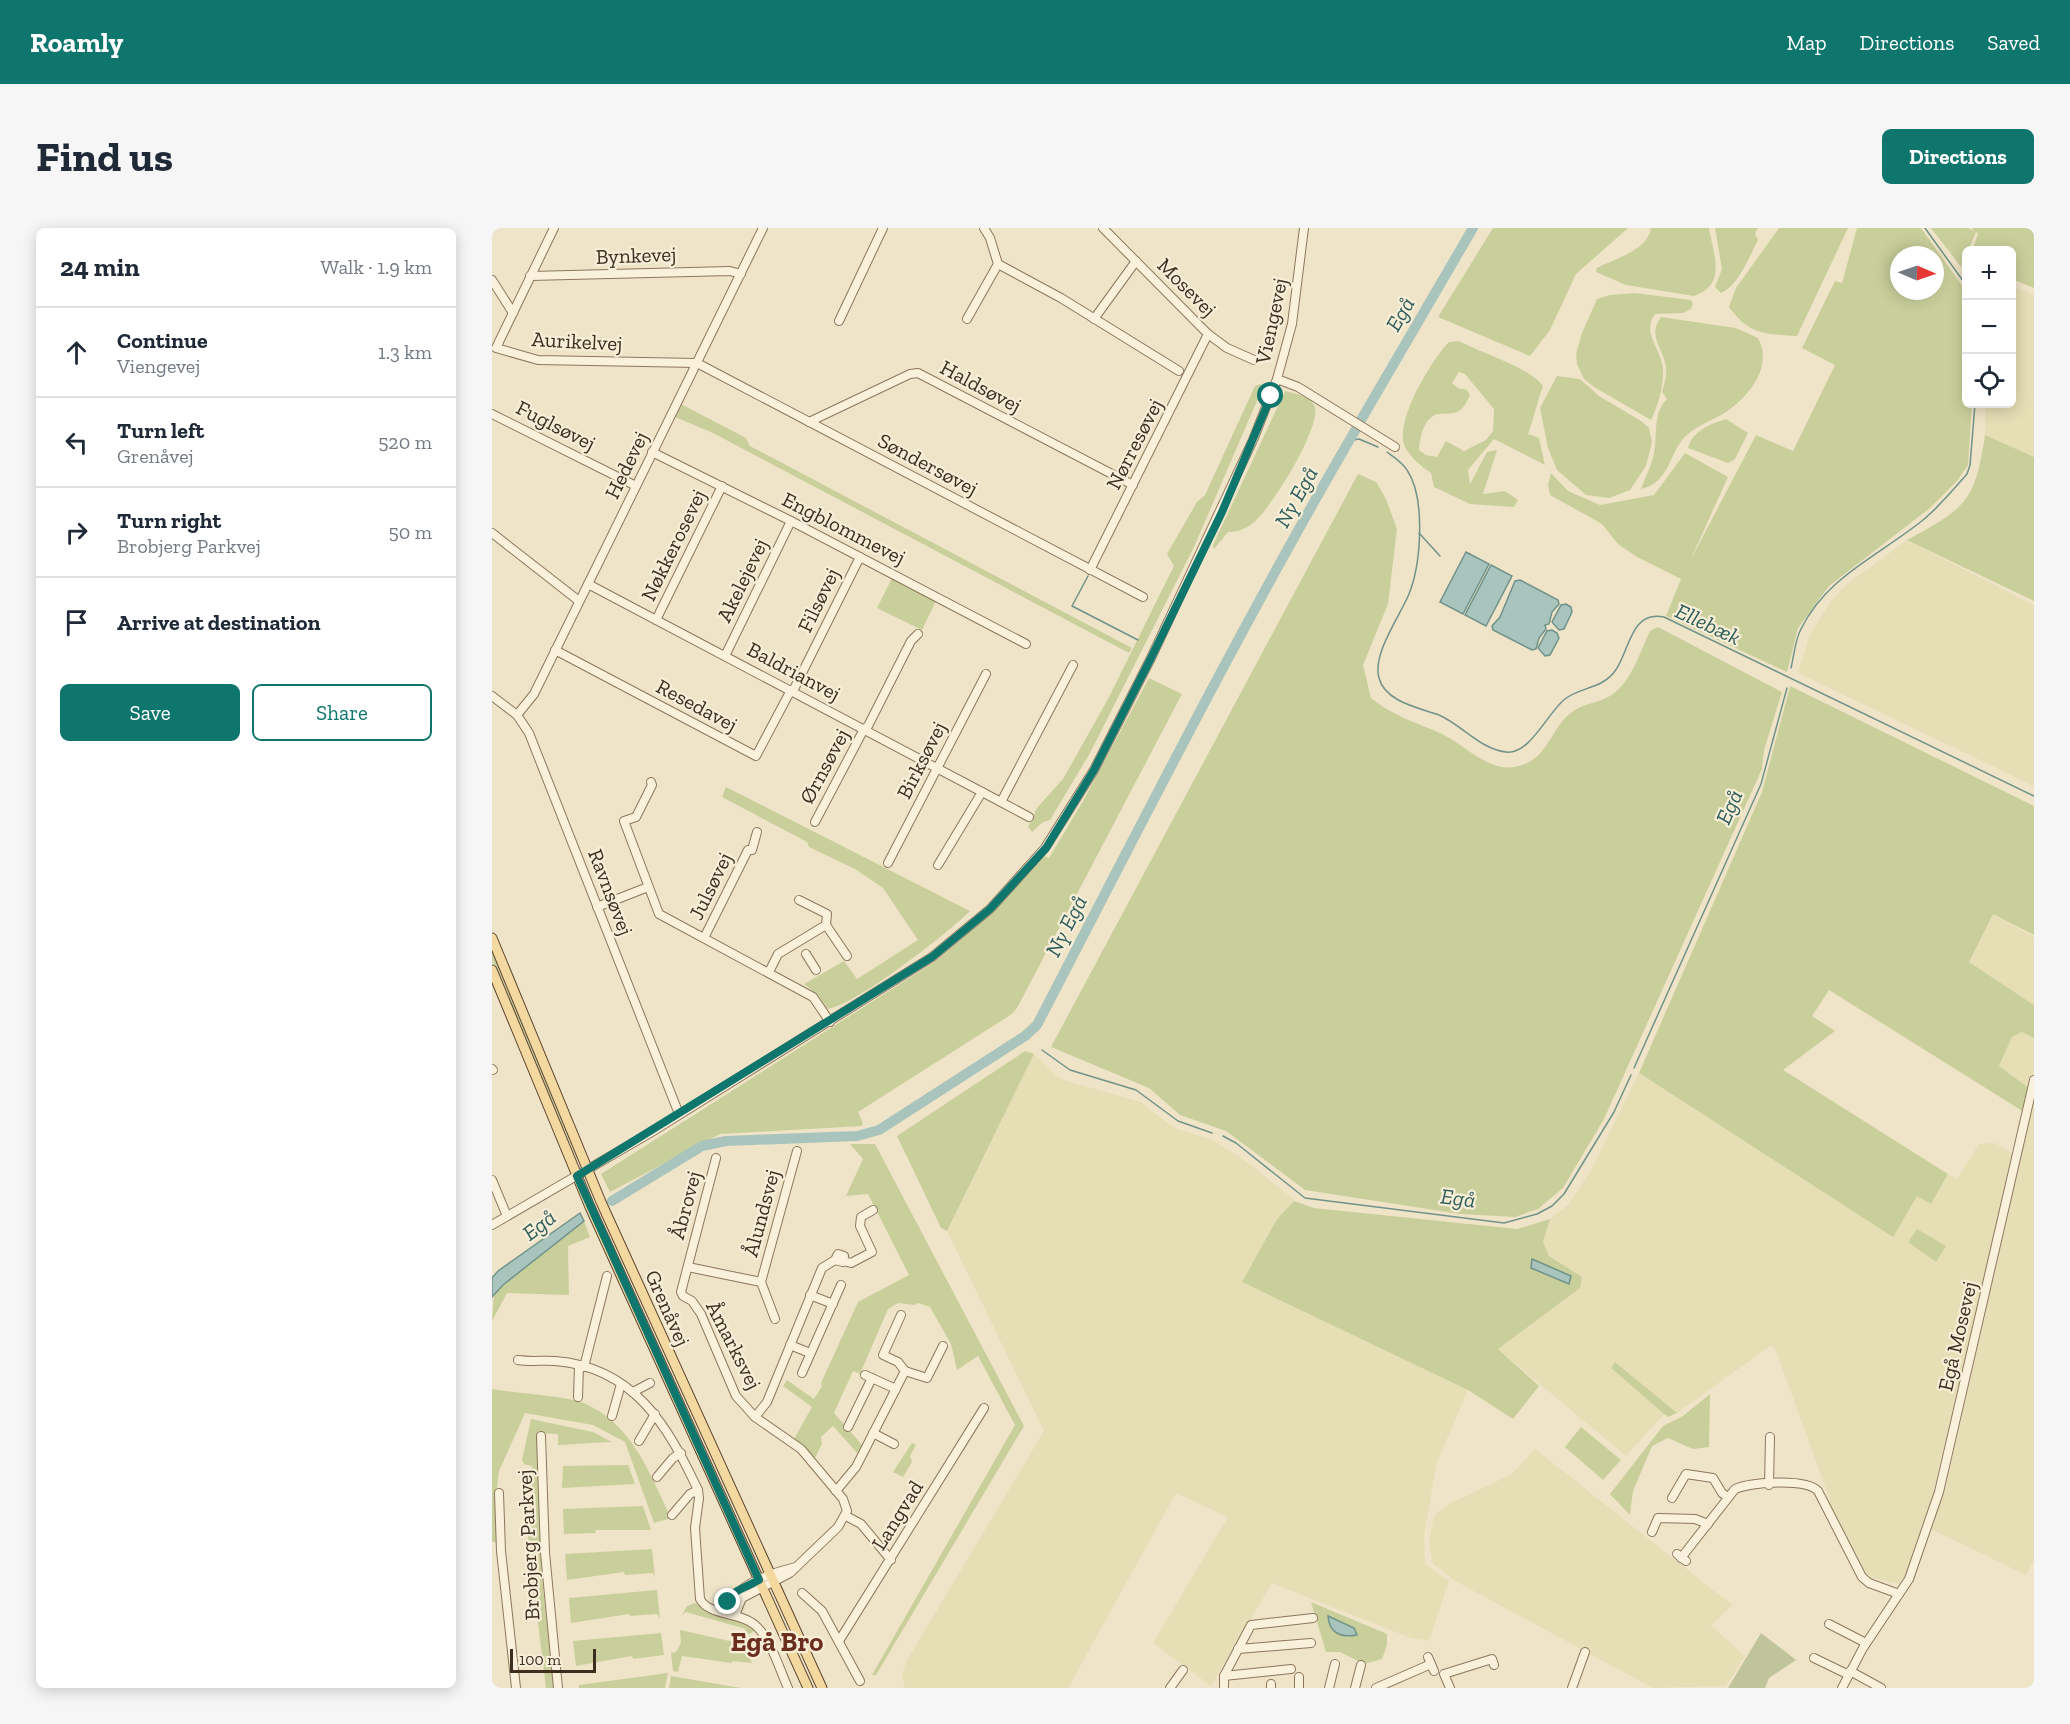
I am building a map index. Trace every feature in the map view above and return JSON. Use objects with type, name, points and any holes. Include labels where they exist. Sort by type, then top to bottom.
[{"type":"main road","name":"Grenåvej","points":[[492,938],[587,1170],[822,1688]]},
{"type":"main road","name":"Grenåvej","points":[[492,970],[592,1212],[808,1688]]},
{"type":"street","points":[[513,313],[554,228]]},
{"type":"street","name":"Hedevej","points":[[518,715],[534,694],[764,228]]},
{"type":"street","points":[[839,321],[883,228]]},
{"type":"street","points":[[968,319],[998,264],[990,238],[984,228]]},
{"type":"street","name":"Mosevej","points":[[1103,228],[1208,334],[1227,348],[1254,360]]},
{"type":"street","name":"Viengevej","points":[[492,1225],[679,1114],[932,957],[990,909],[1046,848],[1094,770],[1222,512],[1277,379],[1298,293],[1304,228]]},
{"type":"street","points":[[1094,319],[1136,261]]},
{"type":"street","points":[[998,264],[1038,284],[1179,371]]},
{"type":"street","name":"Bynkevej","points":[[530,276],[730,271],[741,274]]},
{"type":"street","points":[[492,280],[513,313]]},
{"type":"street","name":"Aurikelvej","points":[[513,313],[496,348],[517,355],[538,360],[697,363]]},
{"type":"street","name":"Nørresøvej","points":[[1090,570],[1208,334]]},
{"type":"street","name":"Søndersøvej","points":[[697,363],[1143,597]]},
{"type":"street","name":"Haldsøvej","points":[[809,422],[910,374],[918,373],[1133,485]]},
{"type":"street","points":[[1277,379],[1298,387],[1395,447]]},
{"type":"street","name":"Fuglsøvej","points":[[492,414],[636,486]]},
{"type":"street","name":"Engblommevej","points":[[652,452],[860,556],[1016,644],[1026,644]]},
{"type":"street","name":"Nøkkerosevej","points":[[656,620],[722,486]]},
{"type":"street","name":"Akelejevej","points":[[724,656],[791,521]]},
{"type":"street","points":[[492,533],[579,601]]},
{"type":"street","name":"Filsøvej","points":[[792,691],[860,556]]},
{"type":"street","name":"Baldrianvej","points":[[588,584],[1029,817]]},
{"type":"street","name":"Ørnsøvej","points":[[815,822],[864,729],[868,726],[911,641],[918,634]]},
{"type":"street","name":"Resedavej","points":[[555,650],[756,756],[792,691]]},
{"type":"street","points":[[1002,802],[1073,665]]},
{"type":"street","name":"Birksøvej","points":[[888,863],[986,674]]},
{"type":"street","name":"Ravnsøvej","points":[[492,696],[518,715],[537,750],[679,1114]]},
{"type":"street","name":"Julsøvej","points":[[651,782],[652,785],[636,817],[624,821],[659,914],[813,997],[830,1022]]},
{"type":"street","points":[[938,865],[982,792]]},
{"type":"street","name":"Julsøvej","points":[[704,938],[748,850],[752,850],[756,844],[755,836]]},
{"type":"street","points":[[597,907],[648,887]]},
{"type":"street","points":[[799,900],[826,914],[826,925],[847,956]]},
{"type":"street","points":[[769,972],[778,954],[803,948],[826,925]]},
{"type":"street","points":[[803,948],[816,970]]},
{"type":"street","name":"Egå Mosevej","points":[[1842,1688],[1866,1643],[1899,1594],[1915,1565],[1939,1492],[2034,1080]]},
{"type":"street","name":"Ålundsvej","points":[[688,1267],[761,1282],[797,1151]]},
{"type":"street","name":"Åbrovej","points":[[683,1296],[681,1292],[717,1158]]},
{"type":"street","points":[[492,1180],[507,1216]]},
{"type":"street","points":[[755,1417],[767,1402],[822,1268],[840,1260],[851,1263],[872,1252],[860,1226],[861,1217],[873,1210]]},
{"type":"street","points":[[578,1397],[582,1366],[607,1276]]},
{"type":"street","points":[[761,1282],[775,1319]]},
{"type":"street","points":[[802,1373],[841,1285]]},
{"type":"street","points":[[810,1295],[833,1304]]},
{"type":"street","name":"Åmarksvej","points":[[683,1296],[692,1301],[701,1314],[736,1396],[755,1417],[801,1449],[847,1506],[846,1516]]},
{"type":"street","points":[[901,1315],[883,1355],[898,1362],[905,1371],[927,1378],[942,1346]]},
{"type":"street","points":[[790,1345],[810,1353]]},
{"type":"street","points":[[518,1360],[554,1360],[582,1366],[621,1384],[656,1413],[681,1453],[698,1490],[695,1528],[700,1599],[707,1607],[747,1619],[760,1630],[788,1688]]},
{"type":"street","points":[[836,1491],[852,1475],[905,1371]]},
{"type":"street","points":[[848,1427],[869,1376],[896,1389]]},
{"type":"street","points":[[633,1392],[650,1383]]},
{"type":"street","points":[[612,1416],[621,1384]]},
{"type":"street","name":"Langvad","points":[[839,1641],[984,1408]]},
{"type":"street","points":[[639,1441],[656,1413]]},
{"type":"street","points":[[873,1433],[894,1444]]},
{"type":"street","name":"Brobjerg Parkvej","points":[[541,1436],[545,1553],[558,1688]]},
{"type":"street","points":[[1769,1485],[1770,1437]]},
{"type":"street","points":[[657,1477],[673,1458],[681,1453]]},
{"type":"street","points":[[1672,1498],[1686,1474],[1713,1478],[1722,1493],[1728,1497]]},
{"type":"street","points":[[1681,1558],[1728,1497],[1741,1487],[1799,1483],[1814,1487],[1862,1577],[1869,1583],[1899,1594]]},
{"type":"street","points":[[672,1515],[690,1494],[698,1490]]},
{"type":"street","points":[[499,1493],[501,1551],[516,1688]]},
{"type":"street","points":[[724,1612],[737,1591],[761,1584],[796,1567],[812,1554],[846,1516],[861,1524],[891,1560]]},
{"type":"street","points":[[1652,1532],[1658,1518],[1700,1520],[1707,1524]]},
{"type":"street","points":[[735,1615],[742,1598],[761,1584]]},
{"type":"street","points":[[802,1593],[818,1604],[860,1681]]},
{"type":"street","points":[[1224,1688],[1224,1676],[1251,1625],[1313,1617]]},
{"type":"street","points":[[1828,1623],[1866,1643]]},
{"type":"street","points":[[1238,1649],[1311,1643]]},
{"type":"street","points":[[1572,1688],[1585,1652]]},
{"type":"street","points":[[1814,1658],[1881,1688]]},
{"type":"street","points":[[1450,1688],[1444,1674],[1492,1659],[1494,1665]]},
{"type":"street","points":[[1329,1688],[1335,1664]]},
{"type":"street","points":[[1376,1688],[1431,1664]]},
{"type":"street","points":[[1355,1688],[1361,1665]]},
{"type":"street","points":[[1224,1676],[1292,1669]]},
{"type":"street","points":[[1170,1688],[1183,1670]]},
{"type":"street","points":[[1299,1677],[1299,1688]]},
{"type":"shaded area","points":[[2016,288],[2034,295],[2034,457],[1985,435],[1985,408],[2016,408]]},
{"type":"shaded area","points":[[1907,540],[2034,605],[2034,786],[1798,673],[1810,634],[1831,601],[1846,585]]},
{"type":"shaded area","points":[[1993,914],[2034,937],[2034,1005],[1969,962]]},
{"type":"shaded area","points":[[2022,1032],[2034,1038],[2034,1072],[2030,1089],[1999,1066],[2012,1037]]},
{"type":"shaded area","points":[[1034,1054],[1060,1079],[1141,1102],[1174,1128],[1213,1140],[1240,1157],[1295,1200],[1277,1219],[1242,1282],[1468,1390],[1437,1462],[1424,1535],[1425,1564],[1449,1581],[1429,1641],[1411,1638],[1272,1583],[1211,1686],[1153,1643],[1228,1517],[1176,1493],[1068,1688],[905,1688],[902,1676],[906,1662],[1044,1431],[947,1231]]},
{"type":"shaded area","points":[[1639,1073],[1892,1236],[1917,1195],[1931,1204],[1948,1174],[1957,1179],[1979,1144],[1995,1143],[2014,1155],[1925,1526],[1911,1567],[1899,1584],[1872,1578],[1864,1572],[1827,1501],[1830,1500],[1775,1348],[1770,1346],[1677,1413],[1615,1362],[1611,1368],[1664,1414],[1626,1456],[1498,1349],[1580,1288],[1582,1277],[1549,1256],[1543,1242],[1550,1219],[1568,1205],[1590,1172]]},
{"type":"shaded area","points":[[2034,1103],[2034,1560],[2026,1575],[1931,1529],[1945,1490]]},
{"type":"shaded area","points":[[1535,1449],[1732,1605],[1711,1626],[1745,1656],[1726,1686],[1653,1688],[1457,1582],[1433,1564],[1429,1544],[1434,1515],[1449,1504],[1512,1474]]},
{"type":"green space","points":[[1493,228],[1628,228],[1576,274],[1550,330],[1530,356],[1438,317]]},
{"type":"green space","points":[[1651,228],[1709,228],[1716,267],[1715,276],[1705,291],[1694,296],[1626,285],[1596,272],[1597,268],[1644,243]]},
{"type":"green space","points":[[1715,228],[1758,228],[1755,234],[1758,240],[1743,270],[1733,284],[1721,293],[1715,287],[1722,269]]},
{"type":"green space","points":[[1779,228],[1848,228],[1797,336],[1758,331],[1744,323],[1729,307],[1736,288]]},
{"type":"green space","points":[[1857,228],[1921,228],[1934,246],[1890,246],[1890,300],[1944,300],[1944,260],[1962,285],[1962,408],[1972,408],[1968,465],[1958,480],[1930,508],[1829,586],[1798,628],[1787,672],[1666,616],[1681,579],[1637,557],[1618,544],[1602,524],[1550,495],[1548,485],[1551,473],[1568,491],[1600,505],[1654,495],[1685,453],[1728,477],[1690,561],[1756,435],[1793,451],[1835,365],[1802,348],[1835,281],[1842,283]]},
{"type":"green space","points":[[1931,228],[1968,228],[1974,231],[1972,228],[2034,228],[2034,288],[2016,281],[2016,246],[1974,246],[1978,234],[1976,232],[1970,246],[1962,246],[1961,267]]},
{"type":"green space","points":[[1635,293],[1691,300],[1693,304],[1691,309],[1683,313],[1655,314],[1651,321],[1651,334],[1662,362],[1663,375],[1660,395],[1651,420],[1594,387],[1584,379],[1577,364],[1576,354],[1582,333],[1597,299],[1610,295]]},
{"type":"green space","points":[[1661,317],[1736,328],[1758,338],[1763,360],[1761,371],[1749,391],[1723,414],[1687,435],[1676,449],[1664,473],[1651,486],[1641,489],[1653,458],[1659,411],[1667,399],[1662,392],[1666,367],[1655,330]]},
{"type":"green space","points":[[1459,341],[1504,361],[1527,373],[1543,386],[1528,434],[1539,438],[1545,465],[1494,439],[1468,470],[1470,484],[1487,452],[1497,450],[1483,494],[1505,491],[1518,500],[1514,507],[1470,504],[1434,487],[1431,473],[1410,455],[1405,447],[1404,423],[1409,408],[1424,376],[1449,342]],"holes":[[[1459,372],[1465,374],[1494,409],[1493,431],[1486,440],[1464,451],[1446,441],[1437,457],[1426,455],[1419,450],[1426,423],[1439,414],[1461,410],[1470,395],[1467,390],[1458,388],[1452,383]]]},
{"type":"green space","points":[[1557,376],[1580,379],[1599,396],[1649,428],[1652,442],[1646,466],[1630,490],[1609,498],[1586,495],[1557,470],[1548,448],[1540,408]]},
{"type":"green space","points":[[1260,384],[1263,387],[1194,547],[1090,753],[1050,820],[1043,822],[1032,832],[1028,827],[1037,808],[1063,779],[1108,699],[1174,566],[1167,554],[1197,502],[1205,495],[1255,386]]},
{"type":"green space","points":[[1285,391],[1305,397],[1314,405],[1312,429],[1283,484],[1262,514],[1245,528],[1228,532],[1214,549],[1213,545]]},
{"type":"green space","points":[[681,404],[746,438],[750,446],[1132,648],[1129,653],[713,433],[675,417]]},
{"type":"green space","points":[[1726,419],[1748,433],[1735,459],[1728,463],[1688,448],[1693,437],[1698,433]]},
{"type":"green space","points":[[1985,435],[2034,457],[2034,601],[1907,540],[1943,520],[1964,501],[1977,475]]},
{"type":"green space","points":[[1358,474],[1376,482],[1386,499],[1397,529],[1388,604],[1363,665],[1371,698],[1396,714],[1451,739],[1483,760],[1506,767],[1518,766],[1531,761],[1543,750],[1561,723],[1572,712],[1606,698],[1621,686],[1633,669],[1650,631],[1658,627],[1782,692],[1764,750],[1762,769],[1604,1119],[1563,1188],[1538,1209],[1515,1217],[1460,1214],[1305,1190],[1226,1131],[1180,1115],[1149,1088],[1051,1047]]},
{"type":"green space","points":[[892,578],[936,601],[922,630],[877,608]]},
{"type":"green space","points":[[1149,678],[1182,694],[1012,1014],[858,1112],[862,1126],[720,1134],[610,1192],[601,1174],[933,963],[991,912],[1044,856],[1049,858],[1083,801]]},
{"type":"green space","points":[[1790,686],[2034,806],[2034,935],[1993,914],[1969,962],[2034,1005],[2034,1038],[2022,1032],[2012,1037],[1999,1066],[2030,1089],[2024,1112],[1829,990],[1812,1016],[1835,1031],[1783,1070],[1948,1174],[1931,1204],[1917,1196],[1893,1237],[1639,1073],[1762,792]]},
{"type":"green space","points":[[726,787],[970,911],[922,951],[879,982],[858,996],[827,1009],[817,994],[804,984],[844,961],[857,979],[918,940],[883,888],[855,869],[809,847],[807,842],[722,797]]},
{"type":"green space","points":[[492,947],[578,1159],[507,998],[492,960]]},
{"type":"green space","points":[[1025,1051],[1034,1054],[947,1231],[941,1228],[897,1136]]},
{"type":"green space","points":[[850,1144],[875,1144],[1024,1426],[876,1675],[872,1675],[1015,1425],[978,1356],[957,1370],[951,1344],[930,1307],[918,1303],[914,1305],[898,1303],[888,1309],[860,1374],[853,1371],[834,1413],[863,1446],[858,1454],[833,1426],[821,1437],[822,1444],[815,1458],[794,1439],[812,1407],[783,1386],[787,1380],[814,1399],[822,1386],[821,1383],[858,1302],[909,1275],[868,1194],[846,1196],[863,1159]]},
{"type":"green space","points":[[1294,1201],[1314,1208],[1517,1229],[1550,1219],[1543,1242],[1549,1256],[1582,1277],[1580,1288],[1498,1349],[1539,1386],[1513,1419],[1468,1390],[1242,1282],[1277,1219]]},
{"type":"green space","points":[[584,1221],[590,1237],[568,1246],[569,1295],[507,1293],[492,1321],[494,1293]]},
{"type":"green space","points":[[1917,1229],[1946,1246],[1936,1262],[1908,1242]]},
{"type":"green space","points":[[1615,1362],[1677,1413],[1668,1417],[1664,1414],[1611,1368]]},
{"type":"green space","points":[[492,1389],[575,1401],[601,1412],[615,1424],[638,1452],[671,1518],[654,1523],[625,1442],[593,1425],[525,1413],[499,1471],[496,1495],[498,1542],[492,1542]]},
{"type":"green space","points":[[1710,1394],[1709,1447],[1693,1449],[1668,1438],[1652,1446],[1633,1491],[1630,1515],[1610,1494],[1663,1426],[1683,1416]]},
{"type":"green space","points":[[531,1419],[593,1432],[612,1442],[558,1445],[558,1434],[537,1433],[542,1579],[554,1688],[546,1688],[536,1606],[533,1602],[532,1585],[528,1584],[528,1570],[534,1568],[534,1557],[528,1555],[528,1499],[532,1497],[532,1466],[524,1464],[522,1460]]},
{"type":"green space","points":[[1581,1427],[1621,1460],[1603,1480],[1565,1447]]},
{"type":"green space","points":[[912,1443],[916,1445],[910,1456],[912,1462],[903,1477],[893,1472]]},
{"type":"green space","points":[[628,1465],[635,1484],[562,1488],[563,1466]]},
{"type":"green space","points":[[643,1506],[651,1530],[596,1530],[595,1533],[564,1534],[563,1509]]},
{"type":"green space","points":[[652,1549],[655,1578],[653,1573],[625,1575],[624,1572],[567,1580],[565,1554]]},
{"type":"green space","points":[[657,1590],[660,1619],[657,1614],[630,1616],[629,1614],[571,1623],[569,1598]]},
{"type":"green space","points":[[1311,1602],[1387,1634],[1387,1645],[1382,1659],[1364,1664],[1340,1652],[1326,1652]]},
{"type":"green space","points":[[695,1603],[709,1611],[742,1622],[754,1631],[750,1634],[743,1632],[746,1629],[686,1612],[682,1615],[687,1606]]},
{"type":"green space","points":[[680,1630],[743,1644],[752,1663],[732,1661],[732,1663],[682,1656],[678,1672],[673,1671],[671,1653],[676,1652],[681,1643]]},
{"type":"green space","points":[[661,1633],[664,1655],[633,1659],[632,1656],[576,1666],[573,1641]]},
{"type":"green space","points":[[1761,1633],[1796,1660],[1769,1678],[1765,1688],[1728,1688]]},
{"type":"green space","points":[[668,1673],[665,1688],[579,1688],[579,1685]]},
{"type":"green space","points":[[671,1676],[741,1688],[669,1688]]},
{"type":"water","points":[[1466,552],[1489,564],[1463,614],[1440,602]]},
{"type":"water","points":[[1491,565],[1512,576],[1486,626],[1465,615]]},
{"type":"water","points":[[1520,580],[1558,600],[1559,604],[1552,612],[1549,624],[1545,625],[1546,629],[1539,638],[1536,649],[1532,650],[1493,630],[1492,626],[1500,617],[1515,581]]},
{"type":"water","points":[[1566,604],[1571,607],[1572,612],[1564,629],[1559,630],[1552,622],[1561,605]]},
{"type":"water","points":[[1552,630],[1559,638],[1550,655],[1545,656],[1538,648],[1547,631]]},
{"type":"water","points":[[580,1213],[584,1221],[503,1285],[492,1297],[492,1278],[498,1271]]},
{"type":"water","points":[[1532,1259],[1571,1276],[1569,1284],[1531,1268]]},
{"type":"water","points":[[1328,1616],[1354,1628],[1357,1635],[1346,1636],[1337,1633],[1331,1627]]},
{"type":"waterway","name":"Egå","points":[[1361,420],[1473,228]]},
{"type":"waterway","name":"Egå","points":[[1925,228],[1962,279]]},
{"type":"waterway","name":"Egå","points":[[1791,668],[1799,633],[1825,595],[1840,580],[1923,520],[1967,474],[1970,465],[1975,408]]},
{"type":"waterway","name":"Ny Egå","points":[[612,1201],[702,1146],[726,1141],[857,1136],[879,1130],[1025,1036],[1037,1025],[1232,651],[1356,429]]},
{"type":"waterway","points":[[1348,441],[1359,439],[1378,447]]},
{"type":"waterway","name":"Ellebæk","points":[[1387,452],[1407,470],[1413,482],[1419,514],[1419,549],[1413,581],[1383,647],[1378,668],[1379,678],[1388,693],[1404,703],[1447,719],[1479,742],[1497,750],[1515,751],[1531,740],[1565,699],[1610,677],[1620,663],[1632,634],[1644,620],[1653,616],[1664,617],[2034,796]]},
{"type":"waterway","points":[[1419,533],[1440,556]]},
{"type":"waterway","points":[[1088,576],[1072,606],[1138,640]]},
{"type":"waterway","name":"Egå","points":[[1634,1068],[1761,784],[1787,688]]},
{"type":"waterway","name":"Ny Egå","points":[[1025,1036],[1028,1039]]},
{"type":"waterway","name":"Egå","points":[[1042,1050],[1070,1070],[1136,1090],[1178,1121],[1212,1133]]},
{"type":"waterway","name":"Egå","points":[[1223,1136],[1236,1143],[1305,1198],[1504,1223],[1537,1214],[1552,1206],[1564,1194],[1614,1112],[1631,1075]]},
{"type":"district","name":"Egå Bro","points":[[777,1642]]},
{"type":"route","points":[[728,1602],[737,1591],[759,1580],[577,1176],[742,1077],[932,957],[990,909],[1046,848],[1094,770],[1122,717],[1222,512],[1271,396]]}]
